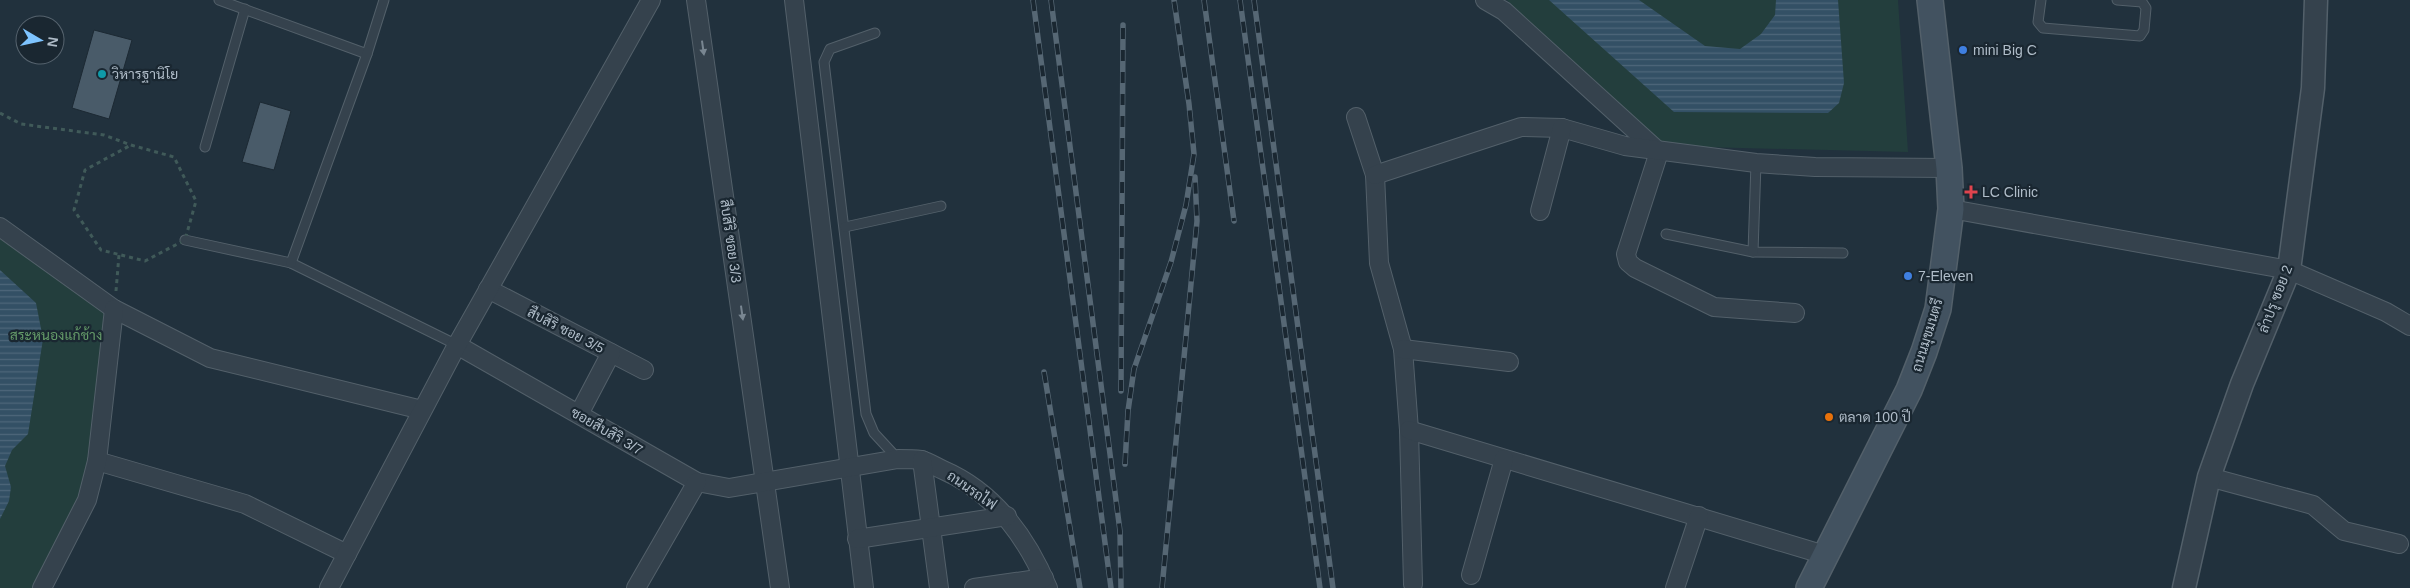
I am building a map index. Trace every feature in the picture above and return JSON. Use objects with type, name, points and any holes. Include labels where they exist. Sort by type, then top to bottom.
[{"type":"main road","name":"ถนนมุขมนตรี","points":[[1809,588],[1909,390],[1938,309],[1951,209],[1949,168],[1930,0]]},
{"type":"street","points":[[329,588],[457,345],[651,0]]},
{"type":"street","name":"สืบสิริ ซอย 3/3","points":[[696,0],[780,588]]},
{"type":"street","points":[[794,0],[864,588]]},
{"type":"street","points":[[1485,0],[1504,11],[1658,152]]},
{"type":"street","name":"ลำปรุ ซอย 2","points":[[2184,588],[2209,477],[2242,384],[2289,270],[2313,88],[2316,0]]},
{"type":"street","points":[[1356,117],[1375,174],[1379,263],[1403,349],[1409,430],[1413,584]]},
{"type":"street","points":[[1375,174],[1521,127],[1562,128],[1625,146],[1658,152],[1756,163],[1815,167],[1949,168]]},
{"type":"street","points":[[1540,211],[1562,128]]},
{"type":"street","points":[[1658,152],[1626,254],[1628,262],[1635,268],[1714,307],[1795,313]]},
{"type":"street","points":[[1951,209],[2289,270],[2386,312],[2410,326]]},
{"type":"street","points":[[0,227],[114,309],[210,358],[422,410]]},
{"type":"street","name":"สืบสิริ ซอย 3/5","points":[[488,289],[644,370]]},
{"type":"street","points":[[42,588],[87,500],[97,461],[114,309]]},
{"type":"street","name":"ซอยสืบสิริ 3/7","points":[[457,345],[698,482],[729,488],[766,482]]},
{"type":"street","points":[[1403,349],[1509,362]]},
{"type":"street","points":[[579,414],[611,354]]},
{"type":"street","points":[[1409,430],[1825,555]]},
{"type":"street","name":"ถนนรถไฟ","points":[[766,482],[898,459],[922,460],[955,475],[983,494],[1007,516],[1026,545],[1046,583]]},
{"type":"street","points":[[1471,575],[1504,459]]},
{"type":"street","points":[[922,460],[939,588]]},
{"type":"street","points":[[97,461],[245,504],[347,554]]},
{"type":"street","points":[[2209,477],[2313,505],[2344,531],[2399,544]]},
{"type":"street","points":[[636,588],[698,482]]},
{"type":"street","points":[[857,538],[1007,516]]},
{"type":"street","points":[[1675,588],[1699,516]]},
{"type":"street","points":[[974,588],[1046,583]]},
{"type":"lane","points":[[219,0],[367,54]]},
{"type":"lane","points":[[291,263],[367,54],[384,0]]},
{"type":"lane","points":[[2041,0],[2038,22],[2044,28],[2140,36],[2144,30],[2146,8],[2142,2],[2116,0]]},
{"type":"lane","points":[[206,147],[245,9]]},
{"type":"lane","points":[[875,34],[830,49],[824,62],[866,414],[874,433],[898,459]]},
{"type":"lane","points":[[1753,252],[1756,163]]},
{"type":"lane","points":[[845,227],[941,206]]},
{"type":"lane","points":[[1666,234],[1753,252],[1844,252]]},
{"type":"lane","points":[[185,240],[291,263],[457,345]]},
{"type":"path","points":[[0,113],[21,124],[104,135],[131,145],[174,156],[196,201],[185,240],[145,261],[101,250],[74,210],[85,170],[131,145]]},
{"type":"path","points":[[118,276],[119,255]]},
{"type":"green space","points":[[1507,0],[1898,0],[1908,152],[1662,146],[1573,68]]},
{"type":"green space","name":"สระหนองแก้ช้าง","points":[[0,227],[114,309],[94,460],[42,588],[0,588]]},
{"type":"water","points":[[1549,0],[1639,0],[1705,46],[1740,49],[1761,34],[1775,15],[1776,0],[1838,0],[1844,83],[1839,103],[1828,113],[1674,112]]},
{"type":"water","points":[[0,270],[36,303],[43,339],[28,434],[12,450],[5,466],[11,487],[9,501],[0,519]]},
{"type":"building","name":"วิหารฐานิโย","points":[[94,30],[132,40],[109,119],[72,108]]},
{"type":"building","points":[[260,102],[291,111],[274,170],[242,162]]},
{"type":"railway","points":[[1033,0],[1111,588]]},
{"type":"railway","points":[[1051,0],[1120,531],[1121,588]]},
{"type":"railway","points":[[1125,464],[1128,411],[1134,369],[1171,262],[1186,205],[1194,154],[1174,0]]},
{"type":"railway","points":[[1204,0],[1234,221]]},
{"type":"railway","points":[[1240,0],[1320,588]]},
{"type":"railway","points":[[1254,0],[1333,588]]},
{"type":"railway","points":[[1121,391],[1123,25]]},
{"type":"railway","points":[[1162,588],[1197,221],[1195,177]]},
{"type":"railway","points":[[1044,372],[1080,588]]},
{"type":"place","name":"mini Big C","points":[[1963,50]]},
{"type":"place","name":"วิหารฐานิโย","points":[[102,74]]},
{"type":"place","name":"LC Clinic","points":[[1971,192]]},
{"type":"place","name":"7-Eleven","points":[[1908,276]]},
{"type":"place","name":"ตลาด 100 ปี","points":[[1829,417]]}]
